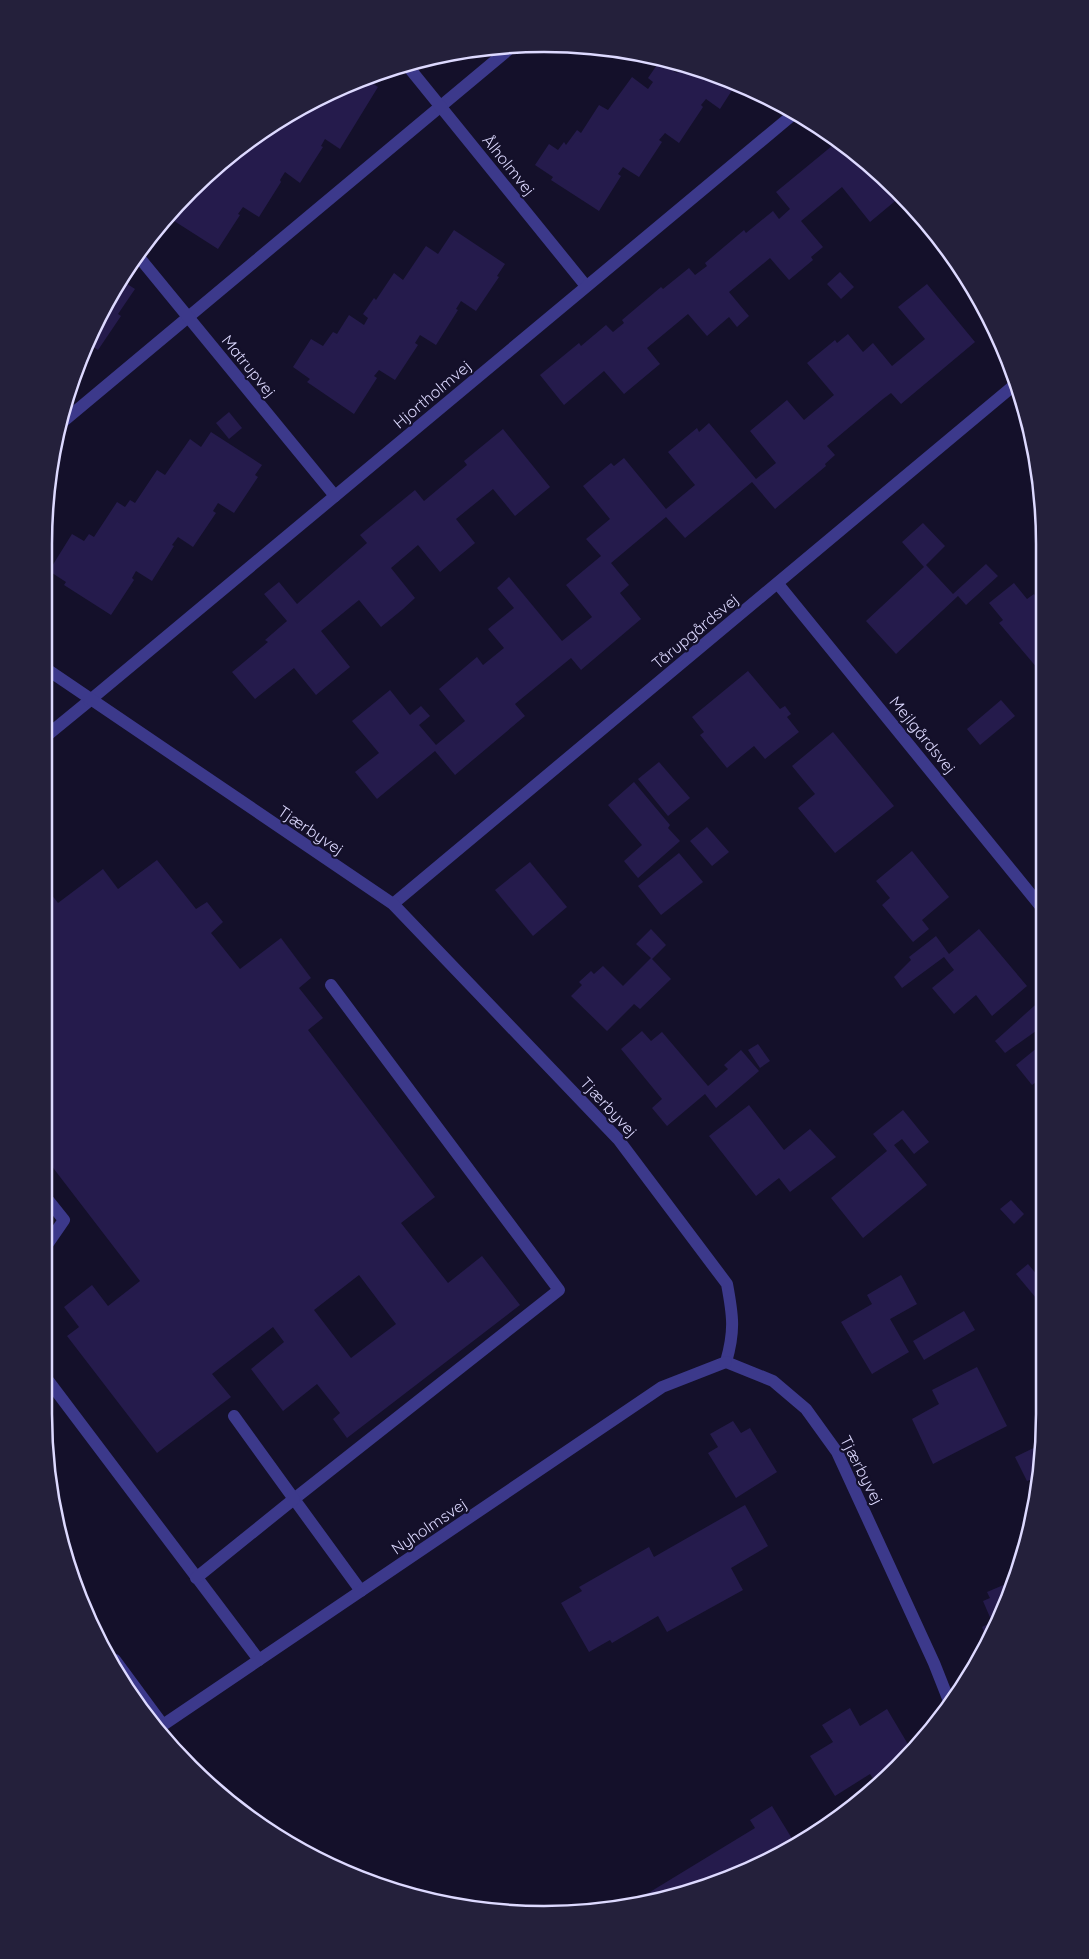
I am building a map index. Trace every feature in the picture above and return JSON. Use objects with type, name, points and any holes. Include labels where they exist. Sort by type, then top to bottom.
[{"type":"street","points":[[70,415],[502,55]]},
{"type":"street","name":"Ålholmvej","points":[[411,71],[586,286]]},
{"type":"street","name":"Hjortholmvej","points":[[52,731],[790,117]]},
{"type":"street","name":"Matrupvej","points":[[142,261],[335,496]]},
{"type":"street","name":"Tårupgårdsvej","points":[[393,904],[1011,388]]},
{"type":"street","name":"Mejlgårdsvej","points":[[778,584],[1036,901]]},
{"type":"street","name":"Tjærbyvej","points":[[52,673],[89,701],[393,904],[618,1140],[727,1284],[732,1313],[733,1338],[726,1362],[773,1381],[806,1409],[838,1452],[934,1663],[947,1698]]},
{"type":"street","points":[[196,1578],[559,1290],[331,985]]},
{"type":"street","points":[[52,1205],[64,1220],[52,1237]]},
{"type":"street","name":"Nyholmsvej","points":[[163,1725],[662,1387],[726,1362]]},
{"type":"street","points":[[52,1386],[258,1660]]},
{"type":"street","points":[[234,1416],[361,1591]]},
{"type":"building","points":[[657,66],[732,90],[720,109],[706,99],[701,105],[703,107],[679,143],[665,133],[659,140],[662,142],[639,177],[623,167],[618,174],[621,176],[599,211],[551,180],[553,177],[535,165],[549,144],[558,150],[564,142],[566,145],[577,130],[581,133],[599,105],[608,110],[632,77],[648,89],[653,82],[648,78]]},
{"type":"building","points":[[373,84],[378,87],[340,149],[325,139],[321,146],[323,147],[300,183],[285,172],[280,180],[281,182],[259,217],[243,207],[238,214],[240,215],[218,249],[174,221],[220,175],[271,135],[327,103]]},
{"type":"building","points":[[832,146],[869,175],[896,201],[870,222],[842,187],[801,221],[823,247],[811,257],[813,260],[789,280],[770,258],[729,292],[749,316],[737,327],[729,317],[707,336],[688,314],[647,348],[660,364],[624,394],[604,371],[564,405],[540,375],[579,343],[581,346],[606,325],[613,332],[624,323],[622,320],[661,287],[663,289],[689,268],[695,275],[707,266],[705,263],[744,230],[746,233],[773,211],[779,219],[790,209],[776,192]]},
{"type":"building","points":[[454,230],[505,264],[497,276],[499,277],[476,311],[461,301],[456,309],[458,310],[436,345],[420,335],[415,343],[418,345],[395,380],[379,370],[374,376],[377,378],[354,414],[307,382],[310,379],[293,367],[311,339],[323,346],[333,332],[337,334],[349,315],[364,325],[368,318],[363,314],[374,298],[376,300],[394,273],[403,280],[426,246],[438,254]]},
{"type":"building","points":[[840,272],[854,287],[841,299],[827,284]]},
{"type":"building","points":[[127,284],[135,289],[118,314],[121,316],[98,350],[94,347]]},
{"type":"building","points":[[927,284],[975,342],[901,404],[891,393],[883,399],[827,446],[835,455],[825,464],[826,466],[775,509],[752,482],[685,538],[666,517],[611,563],[629,585],[620,593],[641,619],[581,670],[571,658],[515,704],[525,716],[455,775],[435,751],[377,799],[355,772],[379,753],[352,721],[390,690],[410,715],[421,706],[430,716],[419,725],[436,745],[465,721],[439,689],[477,657],[483,665],[504,648],[488,629],[514,608],[497,588],[509,577],[562,641],[592,617],[566,585],[601,556],[586,539],[610,519],[583,486],[611,463],[614,466],[624,458],[666,509],[695,485],[668,452],[697,428],[699,432],[709,423],[756,479],[776,463],[750,431],[787,400],[804,420],[834,395],[807,363],[835,340],[837,343],[848,334],[863,352],[873,343],[892,366],[925,339],[898,307]]},
{"type":"building","points":[[229,412],[242,428],[229,439],[216,423]]},
{"type":"building","points":[[503,429],[550,487],[515,516],[493,489],[456,519],[475,543],[440,572],[418,545],[391,568],[415,598],[381,627],[359,600],[321,631],[350,667],[316,695],[294,668],[255,699],[232,672],[268,642],[265,640],[287,621],[264,594],[279,582],[297,604],[367,543],[360,535],[415,490],[424,501],[467,465],[464,461]]},
{"type":"building","points":[[211,432],[262,465],[255,475],[258,477],[234,513],[218,503],[213,511],[216,513],[193,547],[178,537],[152,581],[136,571],[132,578],[134,580],[111,615],[64,585],[66,582],[52,573],[52,566],[72,534],[84,541],[89,534],[94,537],[117,502],[125,507],[130,500],[135,503],[157,470],[165,475],[190,439],[201,447]]},
{"type":"building","points":[[923,523],[945,546],[926,565],[953,594],[986,564],[998,576],[966,605],[958,596],[896,654],[866,621],[924,567],[902,542]]},
{"type":"building","points":[[1014,583],[1027,599],[1034,594],[1036,597],[1036,667],[999,623],[1003,620],[989,603]]},
{"type":"building","points":[[748,671],[780,709],[785,706],[791,714],[787,717],[799,732],[765,759],[754,746],[727,768],[700,735],[704,732],[692,717]]},
{"type":"building","points":[[1001,700],[1015,716],[980,745],[967,729]]},
{"type":"building","points":[[833,732],[894,806],[835,853],[798,808],[815,794],[792,766]]},
{"type":"building","points":[[659,762],[690,798],[668,816],[638,779]]},
{"type":"building","points":[[634,782],[670,825],[668,828],[680,841],[638,878],[624,861],[642,845],[608,805]]},
{"type":"building","points":[[707,827],[729,852],[712,866],[690,841]]},
{"type":"building","points":[[912,851],[949,897],[922,920],[929,929],[913,942],[882,905],[890,898],[876,881]]},
{"type":"building","points":[[679,853],[703,882],[661,915],[638,886]]},
{"type":"building","points":[[157,860],[196,909],[207,902],[223,922],[211,933],[240,969],[281,938],[311,978],[299,988],[323,1018],[308,1030],[435,1197],[401,1223],[448,1283],[482,1256],[520,1305],[347,1438],[333,1419],[340,1413],[317,1384],[283,1411],[251,1369],[284,1342],[273,1327],[212,1374],[231,1397],[157,1453],[67,1336],[79,1327],[64,1307],[92,1285],[108,1306],[140,1281],[52,1166],[52,895],[58,903],[103,869],[118,889]],"holes":[[[359,1275],[396,1324],[351,1358],[314,1310]]]},
{"type":"building","points":[[530,862],[567,907],[533,936],[495,890]]},
{"type":"building","points":[[651,929],[666,945],[652,959],[671,979],[640,1009],[634,1004],[607,1031],[571,996],[582,985],[579,982],[591,971],[594,974],[603,966],[623,986],[651,958],[636,944]]},
{"type":"building","points":[[979,929],[1027,986],[992,1016],[976,995],[954,1014],[932,988],[954,970],[944,957],[902,988],[894,977],[911,960],[909,957],[936,936],[949,954]]},
{"type":"building","points":[[1036,1004],[1036,1031],[1005,1053],[995,1041]]},
{"type":"building","points":[[642,1031],[651,1041],[662,1032],[708,1086],[728,1069],[724,1065],[741,1050],[759,1071],[716,1108],[705,1094],[667,1126],[652,1108],[662,1099],[621,1049]]},
{"type":"building","points":[[758,1044],[770,1061],[760,1068],[748,1050]]},
{"type":"building","points":[[1036,1049],[1036,1082],[1032,1085],[1016,1065]]},
{"type":"building","points":[[749,1105],[784,1150],[810,1129],[836,1157],[790,1192],[779,1178],[756,1196],[709,1136]]},
{"type":"building","points":[[903,1110],[929,1142],[914,1154],[902,1139],[894,1145],[927,1185],[863,1238],[831,1198],[887,1151],[873,1134]]},
{"type":"building","points":[[1011,1200],[1024,1214],[1014,1224],[1000,1209]]},
{"type":"building","points":[[1028,1264],[1036,1274],[1036,1298],[1016,1274]]},
{"type":"building","points":[[901,1275],[917,1304],[890,1319],[909,1352],[872,1374],[841,1322],[872,1304],[867,1295]]},
{"type":"building","points":[[964,1311],[975,1330],[924,1360],[913,1341]]},
{"type":"building","points":[[977,1367],[1007,1426],[933,1464],[912,1419],[939,1404],[932,1390]]},
{"type":"building","points":[[733,1421],[741,1433],[750,1428],[777,1472],[736,1498],[708,1453],[718,1447],[710,1434]]},
{"type":"building","points":[[1035,1447],[1032,1479],[1027,1481],[1015,1457]]},
{"type":"building","points":[[745,1505],[768,1546],[731,1568],[743,1590],[667,1632],[658,1616],[612,1643],[610,1640],[589,1652],[561,1603],[582,1591],[579,1587],[649,1547],[654,1557]]},
{"type":"building","points":[[1006,1584],[991,1620],[983,1601],[990,1598],[987,1592]]},
{"type":"building","points":[[990,1623],[985,1634],[982,1627]]},
{"type":"building","points":[[850,1708],[860,1726],[887,1709],[908,1745],[874,1780],[870,1774],[835,1796],[810,1756],[833,1742],[822,1725]]},
{"type":"building","points":[[772,1806],[793,1839],[733,1869],[672,1890],[643,1896],[755,1828],[750,1820]]}]
